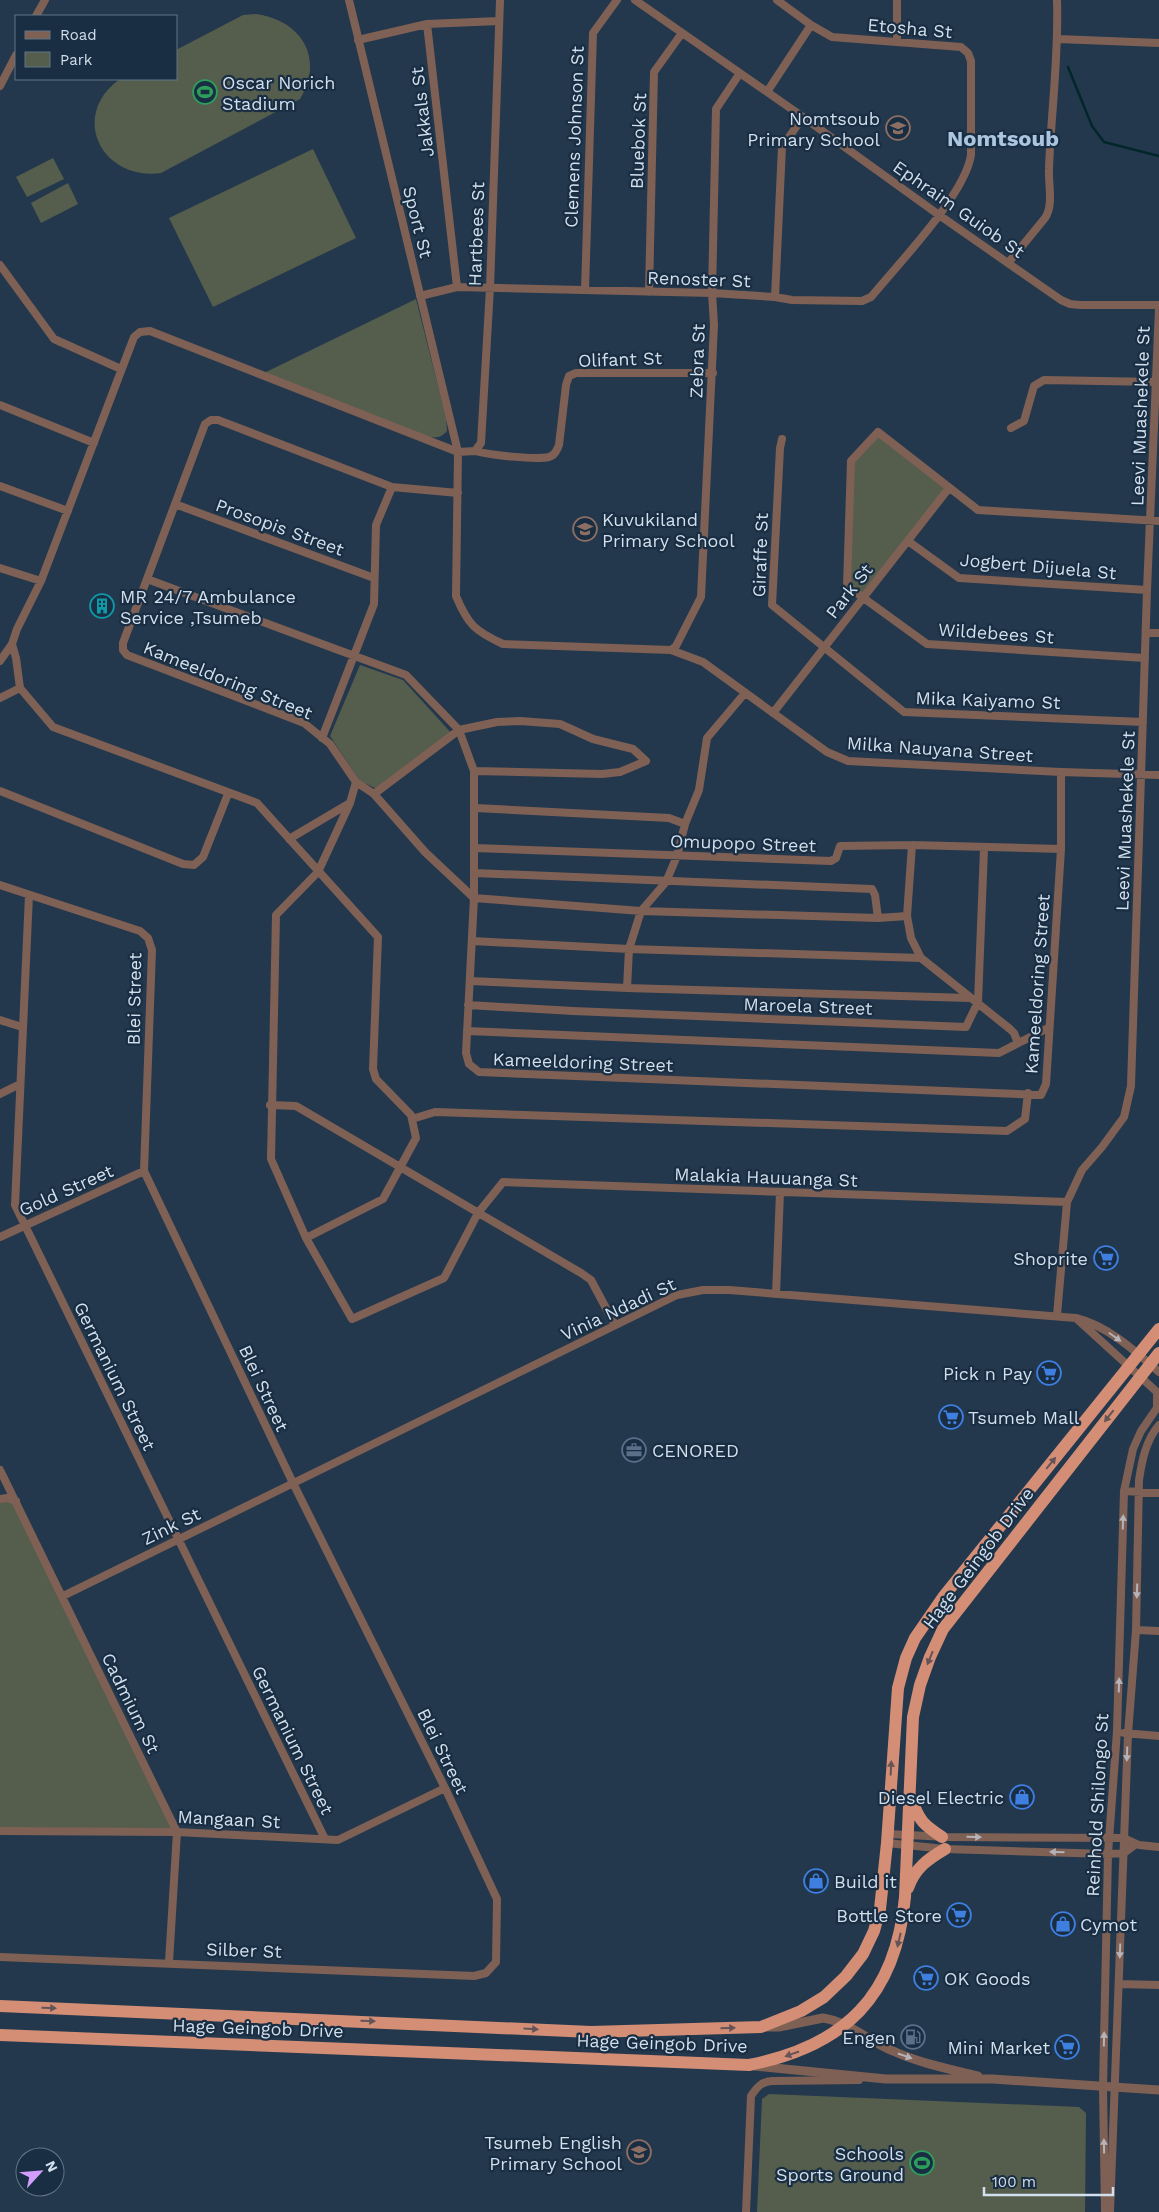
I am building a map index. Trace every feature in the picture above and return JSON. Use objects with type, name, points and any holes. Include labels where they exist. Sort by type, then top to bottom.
[{"type":"highway","name":"Hage Geingob Drive","points":[[0,2006],[591,2032],[761,2027],[801,2011],[824,1997],[846,1976],[863,1954],[874,1931],[880,1909],[888,1839],[898,1688],[906,1658],[916,1638],[944,1596],[1159,1329]]},
{"type":"highway","name":"Hage Geingob Drive","points":[[0,2035],[749,2065],[810,2047],[844,2025],[863,2006],[888,1970],[896,1951],[903,1922],[905,1897],[913,1717],[920,1685],[943,1628],[1139,1377],[1154,1368],[1159,1353]]},
{"type":"highway","points":[[905,1897],[911,1879],[921,1865],[943,1843],[917,1816],[909,1792]]},
{"type":"street","points":[[37,15],[45,0]]},
{"type":"street","name":"Sport St","points":[[349,0],[458,452]]},
{"type":"street","name":"Hartbees St","points":[[475,451],[481,443],[490,288],[500,0]]},
{"type":"street","name":"Clemens Johnson St","points":[[584,290],[593,33],[616,0]]},
{"type":"street","name":"Ephraim Guiob St","points":[[636,0],[803,117],[939,216],[1070,304],[1159,305]]},
{"type":"street","name":"Etosha St","points":[[777,0],[811,25],[832,37],[961,47],[968,53],[971,61],[970,163],[964,177],[939,216]]},
{"type":"street","points":[[897,0],[897,41]]},
{"type":"street","points":[[1009,262],[1045,218],[1049,210],[1049,169],[1058,39],[1058,0]]},
{"type":"street","points":[[358,40],[427,24],[499,22]]},
{"type":"street","name":"Jakkals St","points":[[427,24],[457,287]]},
{"type":"street","points":[[767,92],[811,25]]},
{"type":"street","name":"Bluebok St","points":[[649,292],[654,72],[682,33]]},
{"type":"street","points":[[1058,39],[1159,43]]},
{"type":"street","points":[[0,86],[15,56]]},
{"type":"street","name":"Zebra St","points":[[671,650],[676,646],[701,597],[713,373],[714,325],[712,293],[716,109],[740,74]]},
{"type":"street","points":[[775,296],[782,147],[803,117]]},
{"type":"street","name":"Renoster St","points":[[420,296],[457,287],[712,293],[775,296],[792,300],[866,300],[939,216]]},
{"type":"street","points":[[0,265],[54,339],[121,369]]},
{"type":"street","name":"Leevi Muashekele St","points":[[1057,1315],[1067,1202],[1082,1170],[1102,1147],[1124,1116],[1131,1086],[1147,590],[1159,309]]},
{"type":"street","points":[[0,661],[12,644],[17,629],[41,581],[121,369],[134,338],[140,332],[150,331],[458,452],[475,451]]},
{"type":"street","name":"Olifant St","points":[[475,451],[508,456],[549,457],[555,453],[559,445],[566,385],[570,376],[576,373],[713,373]]},
{"type":"street","points":[[1011,428],[1024,421],[1034,386],[1044,380],[1156,382]]},
{"type":"street","points":[[0,406],[94,442]]},
{"type":"street","name":"Kameeldoring Street","points":[[458,493],[392,487],[218,420],[211,420],[205,424],[122,643],[123,650],[127,655],[304,723],[330,744],[356,782],[374,794],[425,852],[474,898],[466,1053],[469,1064],[480,1072],[912,1091],[1028,1093],[1040,1095],[1044,1090],[1061,849],[1061,772]]},
{"type":"street","name":"Wildebees St","points":[[949,488],[881,433],[876,433],[851,461],[845,582],[847,586],[862,599],[927,644],[1145,658]]},
{"type":"street","name":"Giraffe St","points":[[782,439],[772,605],[824,648]]},
{"type":"street","name":"Milka Nauyana Street","points":[[458,452],[456,596],[464,614],[480,633],[503,644],[671,650],[703,662],[827,752],[848,761],[1061,772],[1159,774]]},
{"type":"street","points":[[0,486],[68,511]]},
{"type":"street","points":[[322,738],[374,604],[376,525],[392,487]]},
{"type":"street","points":[[949,488],[975,508],[982,510],[1159,521]]},
{"type":"street","name":"Park St","points":[[773,713],[949,488]]},
{"type":"street","name":"Prosopis Street","points":[[175,504],[374,578]]},
{"type":"street","name":"Jogbert Dijuela St","points":[[908,541],[959,578],[1147,590]]},
{"type":"street","points":[[0,568],[41,581]]},
{"type":"street","points":[[147,579],[406,674],[459,730],[474,771],[476,808],[474,898],[641,911],[878,918],[907,916]]},
{"type":"street","points":[[1146,633],[1159,633]]},
{"type":"street","points":[[12,644],[20,688],[53,727],[228,794],[257,803],[378,937],[373,1069],[376,1079],[411,1115],[416,1138],[383,1199],[306,1238]]},
{"type":"street","name":"Mika Kaiyamo St","points":[[824,648],[904,712],[1143,722]]},
{"type":"street","points":[[0,698],[20,688]]},
{"type":"street","points":[[627,988],[629,950],[641,911],[666,882],[678,856],[685,824],[699,790],[707,738],[745,693]]},
{"type":"street","points":[[374,794],[459,730],[496,722],[520,721],[560,724],[593,739],[633,748],[646,761],[620,772],[602,774],[474,771]]},
{"type":"street","points":[[356,782],[350,803],[318,872],[276,915],[270,1105],[271,1159],[306,1238],[351,1318],[354,1319],[444,1278],[478,1213]]},
{"type":"street","points":[[0,791],[183,864],[194,864],[203,857],[228,794]]},
{"type":"street","points":[[289,839],[350,803]]},
{"type":"street","points":[[476,808],[669,818],[685,824]]},
{"type":"street","points":[[912,845],[907,916],[911,938],[921,958],[970,998],[978,1002],[1014,1033],[1018,1044]]},
{"type":"street","name":"Omupopo Street","points":[[474,848],[831,861],[836,858],[840,846],[912,845],[984,849],[1061,849]]},
{"type":"street","name":"Maroela Street","points":[[468,1005],[580,1012],[966,1027],[978,1002],[984,849]]},
{"type":"street","points":[[474,874],[872,889],[875,895],[878,918]]},
{"type":"street","name":"Blei Street","points":[[0,885],[140,931],[148,938],[152,950],[144,1171],[292,1482],[445,1788],[497,1899],[496,1962],[486,1973]]},
{"type":"street","name":"Germanium Street","points":[[29,895],[15,1198],[17,1209],[325,1839]]},
{"type":"street","points":[[472,941],[629,950],[921,958]]},
{"type":"street","points":[[470,981],[627,988],[970,998]]},
{"type":"street","points":[[0,1020],[22,1026]]},
{"type":"street","points":[[466,1031],[999,1053],[1048,1028]]},
{"type":"street","points":[[0,1094],[20,1084]]},
{"type":"street","points":[[412,1119],[436,1112],[1007,1131],[1025,1119],[1028,1093]]},
{"type":"street","points":[[270,1105],[296,1106],[591,1280],[615,1325]]},
{"type":"street","name":"Gold Street","points":[[0,1237],[144,1171]]},
{"type":"street","name":"Malakia Hauuanga St","points":[[478,1213],[502,1182],[1067,1202]]},
{"type":"street","points":[[776,1294],[780,1192]]},
{"type":"street","name":"Vinia Ndadi St","points":[[292,1482],[677,1295],[703,1290],[1057,1315],[1076,1318],[1086,1320],[1113,1335],[1154,1368]]},
{"type":"street","points":[[1076,1318],[1139,1377]]},
{"type":"street","name":"Reinhold Shilongo St","points":[[1105,2212],[1103,2088],[1108,1854],[1117,1732],[1124,1491],[1133,1449],[1141,1431],[1158,1406],[1158,1393],[1139,1377]]},
{"type":"street","name":"Reinhold Shilongo St","points":[[1110,2212],[1128,1734],[1136,1630],[1141,1463],[1147,1445],[1159,1425]]},
{"type":"street","name":"Cadmium St","points":[[0,1470],[177,1832],[168,1962]]},
{"type":"street","name":"Zink St","points":[[63,1596],[292,1482]]},
{"type":"street","points":[[1124,1491],[1159,1494]]},
{"type":"street","points":[[0,1499],[7,1498],[16,1501]]},
{"type":"street","points":[[1136,1630],[1159,1631]]},
{"type":"street","points":[[1117,1732],[1159,1736]]},
{"type":"street","name":"Mangaan St","points":[[0,1831],[177,1832],[341,1839],[445,1788]]},
{"type":"street","points":[[888,1839],[943,1843],[1124,1838],[1136,1844],[1159,1847]]},
{"type":"street","points":[[888,1839],[1108,1854],[1124,1853],[1136,1844]]},
{"type":"street","name":"Silber St","points":[[0,1957],[168,1962],[474,1976],[486,1973]]},
{"type":"street","points":[[1119,1984],[1159,1985]]},
{"type":"street","points":[[761,2027],[779,2027],[824,2018],[844,2025],[893,2052],[924,2062],[993,2079]]},
{"type":"street","points":[[749,2065],[886,2079]]},
{"type":"street","points":[[746,2212],[751,2096],[763,2082],[772,2080],[993,2079],[1115,2089],[1159,2090]]},
{"type":"green space","name":"Oscar Norich Stadium","points":[[256,14],[272,18],[285,24],[304,43],[309,56],[310,69],[307,84],[300,99],[161,173],[140,173],[122,167],[108,156],[99,143],[95,127],[96,110],[105,94],[119,80],[178,80],[178,49],[243,15]]},
{"type":"green space","points":[[313,149],[356,238],[213,307],[169,218]]},
{"type":"green space","points":[[53,158],[64,179],[27,197],[16,177]]},
{"type":"green space","points":[[68,183],[78,204],[41,223],[31,203]]},
{"type":"green space","points":[[416,299],[446,418],[447,431],[440,437],[425,436],[264,373]]},
{"type":"green space","points":[[876,433],[949,488],[862,599],[847,586],[851,461]]},
{"type":"green space","points":[[360,665],[403,680],[453,735],[379,790],[360,781],[330,736]]},
{"type":"green space","points":[[0,1499],[16,1501],[177,1832],[0,1831]]},
{"type":"green space","name":"Schools Sports Ground","points":[[769,2094],[1079,2107],[1086,2113],[1085,2212],[757,2212],[762,2099]]},
{"type":"waterway","points":[[1068,67],[1092,126],[1104,142],[1159,156]]},
{"type":"place","name":"Oscar Norich Stadium","points":[[205,92]]},
{"type":"place","name":"Nomtsoub Primary School","points":[[898,128]]},
{"type":"place","name":"Kuvukiland Primary School","points":[[585,529]]},
{"type":"place","name":"MR 24/7 Ambulance Service ,Tsumeb","points":[[102,606]]},
{"type":"place","name":"Shoprite","points":[[1106,1258]]},
{"type":"place","name":"Pick n Pay","points":[[1049,1373]]},
{"type":"place","name":"Tsumeb Mall","points":[[951,1417]]},
{"type":"place","name":"CENORED","points":[[634,1450]]},
{"type":"place","name":"Diesel Electric","points":[[1022,1797]]},
{"type":"place","name":"Build it","points":[[816,1881]]},
{"type":"place","name":"Bottle Store","points":[[959,1915]]},
{"type":"place","name":"Cymot","points":[[1063,1924]]},
{"type":"place","name":"OK Goods","points":[[926,1978]]},
{"type":"place","name":"Engen","points":[[913,2037]]},
{"type":"place","name":"Mini Market","points":[[1067,2047]]},
{"type":"place","name":"Tsumeb English Primary School","points":[[639,2152]]},
{"type":"place","name":"Schools Sports Ground","points":[[922,2163]]},
{"type":"district","name":"Nomtsoub","points":[[1003,138]]}]
